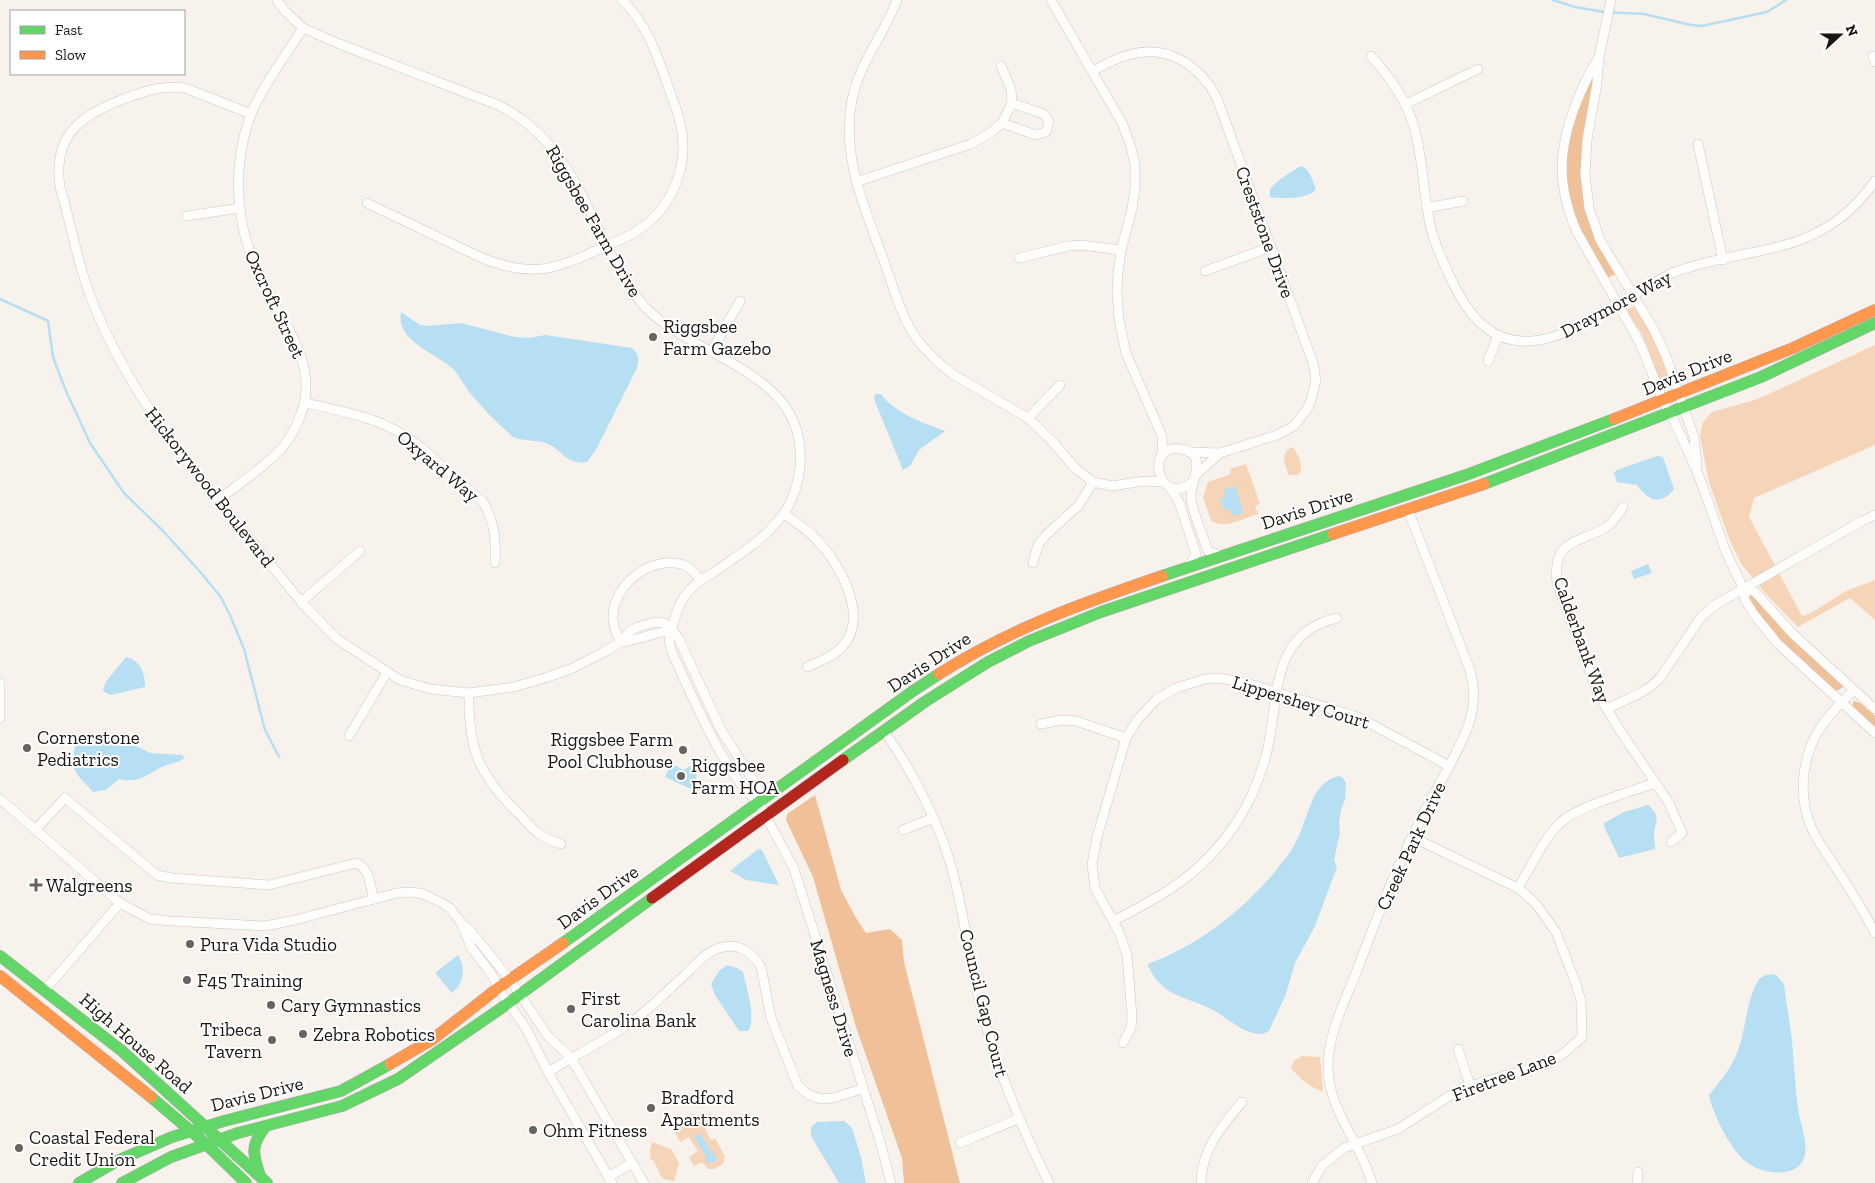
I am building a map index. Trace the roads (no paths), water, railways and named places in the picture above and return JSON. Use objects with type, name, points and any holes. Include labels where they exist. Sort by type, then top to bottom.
[{"type":"main road","name":"Davis Drive","points":[[79,1183],[152,1145],[190,1131],[341,1091],[433,1039],[498,988],[913,691],[964,658],[1008,635],[1088,600],[1466,475],[1680,394],[1793,348],[1875,310]]},
{"type":"main road","name":"Davis Drive","points":[[122,1183],[171,1157],[206,1144],[323,1112],[364,1097],[423,1063],[932,697],[988,662],[1029,641],[1101,612],[1506,476],[1778,370],[1875,323]]},
{"type":"main road","name":"High House Road","points":[[0,956],[122,1051],[264,1180]]},
{"type":"main road","name":"High House Road","points":[[4,979],[94,1049],[206,1144],[246,1183]]},
{"type":"main road","points":[[4,979],[39,991],[45,990]]},
{"type":"main road","points":[[264,1180],[253,1155],[254,1144],[265,1127]]},
{"type":"street","name":"Riggsbee Farm Drive","points":[[277,0],[285,11],[303,28],[337,43],[490,101],[517,115],[543,136],[560,156],[627,285],[648,310],[677,333],[762,382],[778,396],[790,417],[797,436],[800,464],[796,487],[784,514],[763,536],[701,580],[688,592],[680,603],[668,641],[704,721],[734,772],[750,796],[759,802],[767,816]]},
{"type":"street","points":[[367,203],[482,258],[529,270],[558,267],[640,229],[663,208],[677,182],[684,147],[677,110],[650,38],[634,12],[622,0]]},
{"type":"street","points":[[897,0],[863,65],[852,101],[849,119],[849,151],[856,182],[902,311],[915,336],[935,360],[954,375],[1028,418],[1052,441],[1078,471],[1092,482],[1112,486],[1144,481],[1180,488],[1185,487],[1195,477]]},
{"type":"street","points":[[1051,0],[1122,123],[1133,156],[1135,176],[1134,198],[1122,250],[1117,292],[1121,335],[1132,369],[1162,436],[1163,455]]},
{"type":"street","points":[[1611,1],[1599,57],[1597,83],[1587,140],[1586,192],[1595,230],[1660,342],[1694,437],[1697,471]]},
{"type":"street","name":"Oxcroft Street","points":[[218,500],[284,445],[294,430],[305,403],[304,361],[294,337],[256,268],[249,250],[240,208],[241,161],[252,114],[273,74],[303,28]]},
{"type":"street","name":"Creststone Drive","points":[[1093,71],[1126,55],[1150,52],[1174,57],[1193,66],[1207,81],[1218,101],[1314,363],[1315,389],[1307,410],[1294,426],[1287,431],[1220,453],[1189,452]]},
{"type":"street","name":"Draymore Way","points":[[1372,56],[1392,81],[1406,104],[1418,144],[1433,237],[1461,300],[1476,320],[1498,336],[1531,341],[1552,337],[1573,329],[1672,273],[1690,267],[1780,247],[1813,235],[1846,214],[1863,197],[1875,181]]},
{"type":"street","points":[[1599,57],[1587,76],[1568,125],[1562,158],[1561,174],[1566,203],[1577,232],[1642,345],[1662,401],[1674,421],[1697,471],[1726,552],[1743,588],[1746,600],[1762,627],[1875,733]]},
{"type":"street","points":[[856,182],[971,144],[990,133],[1002,123],[1012,103],[1011,89],[1001,66]]},
{"type":"street","points":[[1406,104],[1478,69]]},
{"type":"street","name":"Hickorywood Boulevard","points":[[252,114],[184,88],[173,86],[154,88],[97,110],[78,123],[64,145],[58,169],[60,187],[83,275],[106,334],[156,421],[218,500],[301,602],[337,639],[412,685],[469,693],[514,687],[573,668],[621,642],[671,630]]},
{"type":"street","points":[[1002,123],[1036,135],[1046,132],[1049,122],[1045,115],[1012,103]]},
{"type":"street","points":[[1698,144],[1723,260]]},
{"type":"street","points":[[1427,208],[1463,201]]},
{"type":"street","points":[[187,216],[240,208]]},
{"type":"street","points":[[1019,258],[1081,245],[1122,250]]},
{"type":"street","points":[[1205,271],[1271,247]]},
{"type":"street","points":[[711,352],[740,300]]},
{"type":"street","points":[[1488,361],[1498,336]]},
{"type":"street","points":[[1028,418],[1060,385]]},
{"type":"street","name":"Oxyard Way","points":[[305,403],[379,421],[401,432],[417,444],[483,502],[489,512],[495,532],[495,563]]},
{"type":"street","points":[[1162,436],[1179,448],[1189,452],[1196,462],[1195,477],[1190,497],[1208,551],[1221,556]]},
{"type":"street","points":[[1144,481],[1167,451],[1179,448]]},
{"type":"street","name":"Creststone Drive","points":[[1195,477],[1220,453]]},
{"type":"street","points":[[1158,465],[1158,471],[1179,502],[1196,554],[1188,567]]},
{"type":"street","points":[[1033,563],[1038,546],[1045,536],[1079,505],[1092,482]]},
{"type":"street","name":"Calderbank Way","points":[[1623,507],[1605,528],[1575,540],[1563,550],[1556,564],[1557,583],[1598,694],[1669,803],[1682,833],[1671,842]]},
{"type":"street","name":"Creek Park Drive","points":[[1372,1183],[1332,1095],[1328,1068],[1331,1040],[1386,895],[1412,837],[1466,735],[1472,716],[1474,696],[1472,678],[1458,638],[1408,510]]},
{"type":"street","points":[[784,514],[814,536],[832,559],[844,583],[854,612],[852,630],[843,646],[831,656],[807,667]]},
{"type":"street","points":[[1607,709],[1634,698],[1653,686],[1701,616],[1715,605],[1862,521],[1875,516]]},
{"type":"street","points":[[301,602],[360,551]]},
{"type":"street","points":[[621,642],[613,625],[614,610],[622,590],[634,577],[652,566],[664,563],[690,568],[701,580]]},
{"type":"street","points":[[1743,588],[1755,592],[1793,634],[1875,708]]},
{"type":"street","points":[[1113,921],[1181,883],[1202,864],[1228,834],[1247,804],[1264,762],[1275,704],[1275,692],[1285,659],[1300,637],[1312,626],[1337,618]]},
{"type":"street","points":[[349,736],[388,672]]},
{"type":"street","name":"Lippershey Court","points":[[1123,1043],[1131,1028],[1132,1016],[1124,944],[1095,888],[1092,864],[1097,837],[1126,738],[1147,708],[1167,692],[1190,682],[1205,679],[1230,679],[1364,719],[1449,766]]},
{"type":"street","points":[[0,683],[0,718]]},
{"type":"street","points":[[1854,690],[1820,729],[1813,743],[1803,776],[1804,802],[1812,829],[1858,902],[1875,933]]},
{"type":"street","points":[[469,693],[471,735],[478,758],[488,780],[499,795],[538,833],[545,839],[561,844]]},
{"type":"street","points":[[1041,724],[1062,720],[1076,721],[1126,738]]},
{"type":"street","name":"Council Gap Court","points":[[884,731],[911,774],[943,841],[952,872],[986,1026],[1018,1119],[1049,1183]]},
{"type":"street","points":[[1518,888],[1553,831],[1566,818],[1579,810],[1655,783]]},
{"type":"street","points":[[35,830],[65,798],[157,875],[171,878],[269,884],[356,863],[361,865],[366,871],[374,899]]},
{"type":"street","points":[[0,799],[120,904],[141,915],[162,921],[266,926],[397,893],[412,892],[423,894],[442,903],[450,908],[462,924],[478,940],[510,980],[548,1036],[571,1058],[644,1183]]},
{"type":"street","name":"Magness Drive","points":[[767,816],[794,869],[879,1138],[891,1183]]},
{"type":"street","points":[[903,830],[933,818]]},
{"type":"street","name":"Firetree Lane","points":[[1312,1183],[1319,1170],[1344,1148],[1398,1130],[1456,1091],[1470,1085],[1543,1065],[1563,1054],[1582,1037],[1581,1001],[1559,940],[1547,918],[1536,904],[1518,888],[1412,837]]},
{"type":"street","points":[[45,990],[120,904]]},
{"type":"street","points":[[462,924],[471,947],[533,1040],[548,1072],[610,1180],[632,1163]]},
{"type":"street","points":[[548,1072],[631,1022],[709,953],[731,946],[742,948],[757,960],[761,967],[771,1018],[798,1086],[809,1095],[821,1099],[833,1098],[862,1088]]},
{"type":"street","points":[[1458,1049],[1470,1085]]},
{"type":"street","points":[[1201,1183],[1202,1167],[1214,1137],[1242,1102]]},
{"type":"street","points":[[960,1142],[1018,1119]]},
{"type":"street","points":[[1637,1183],[1638,1172]]},
{"type":"water","points":[[1301,166],[1309,173],[1316,190],[1301,197],[1270,197],[1270,189],[1273,185]]},
{"type":"water","points":[[401,312],[420,325],[461,323],[515,337],[529,338],[545,335],[632,348],[638,357],[637,368],[597,448],[587,462],[574,462],[548,444],[513,437],[478,403],[455,371],[411,340],[401,323]]},
{"type":"water","points":[[875,394],[881,394],[894,407],[910,417],[945,431],[919,450],[910,466],[903,470],[874,399]]},
{"type":"water","points":[[1657,456],[1663,457],[1674,489],[1669,495],[1659,500],[1650,498],[1637,485],[1617,482],[1614,473],[1617,470]]},
{"type":"water","points":[[1236,486],[1243,513],[1232,516],[1230,510],[1224,509],[1220,502],[1225,496],[1223,490]]},
{"type":"water","points":[[1648,564],[1652,573],[1634,579],[1631,571]]},
{"type":"water","points":[[126,657],[139,664],[144,677],[145,687],[110,695],[103,691],[105,683]]},
{"type":"water","points":[[113,734],[150,753],[182,755],[185,758],[139,779],[119,779],[106,790],[93,792],[77,774],[73,765],[76,741]]},
{"type":"water","name":"Riggsbee Farm HOA","points":[[671,764],[684,770],[690,766],[697,776],[691,789],[665,777]]},
{"type":"water","points":[[1339,776],[1346,783],[1345,799],[1339,823],[1340,833],[1334,860],[1337,867],[1315,926],[1295,963],[1286,994],[1269,1031],[1255,1034],[1247,1031],[1217,1012],[1168,990],[1154,976],[1148,964],[1188,945],[1206,934],[1241,907],[1271,876],[1293,847],[1319,789],[1324,783]]},
{"type":"water","points":[[1648,805],[1653,809],[1657,820],[1654,831],[1655,849],[1619,858],[1604,823],[1624,812]]},
{"type":"water","points":[[758,849],[762,850],[779,885],[746,880],[730,871]]},
{"type":"water","points":[[458,955],[463,970],[459,985],[452,993],[435,973]]},
{"type":"water","points":[[727,965],[743,972],[751,1011],[748,1031],[739,1031],[715,995],[711,984],[719,971]]},
{"type":"water","points":[[1765,975],[1776,975],[1784,984],[1792,1041],[1798,1109],[1805,1146],[1804,1158],[1800,1165],[1787,1172],[1761,1170],[1742,1158],[1729,1142],[1714,1112],[1709,1095],[1728,1070],[1737,1053],[1748,1006],[1758,981]]},
{"type":"water","points":[[844,1121],[852,1128],[861,1157],[866,1183],[839,1183],[811,1136],[811,1127],[817,1122]]},
{"type":"water","points":[[700,1133],[716,1156],[716,1161],[713,1163],[706,1162],[705,1155],[694,1137]]},
{"type":"waterway","points":[[1553,0],[1575,7],[1604,12],[1644,14],[1702,26],[1767,12],[1786,0]]},
{"type":"waterway","points":[[0,299],[48,321],[53,357],[90,443],[124,493],[165,533],[220,596],[244,649],[265,730],[279,757]]},
{"type":"place","name":"Riggsbee Farm Gazebo","points":[[653,337]]},
{"type":"place","name":"Cornerstone Pediatrics","points":[[27,748]]},
{"type":"place","name":"Riggsbee Farm Pool Clubhouse","points":[[683,750]]},
{"type":"place","name":"Riggsbee Farm HOA","points":[[681,776]]},
{"type":"place","name":"Walgreens","points":[[36,885]]},
{"type":"place","name":"Pura Vida Studio","points":[[190,944]]},
{"type":"place","name":"F45 Training","points":[[187,980]]},
{"type":"place","name":"Cary Gymnastics","points":[[271,1005]]},
{"type":"place","name":"First Carolina Bank","points":[[571,1009]]},
{"type":"place","name":"Zebra Robotics","points":[[303,1034]]},
{"type":"place","name":"Tribeca Tavern","points":[[272,1040]]},
{"type":"place","name":"Bradford Apartments","points":[[651,1108]]},
{"type":"place","name":"Ohm Fitness","points":[[533,1130]]},
{"type":"place","name":"Coastal Federal Credit Union","points":[[19,1148]]}]
